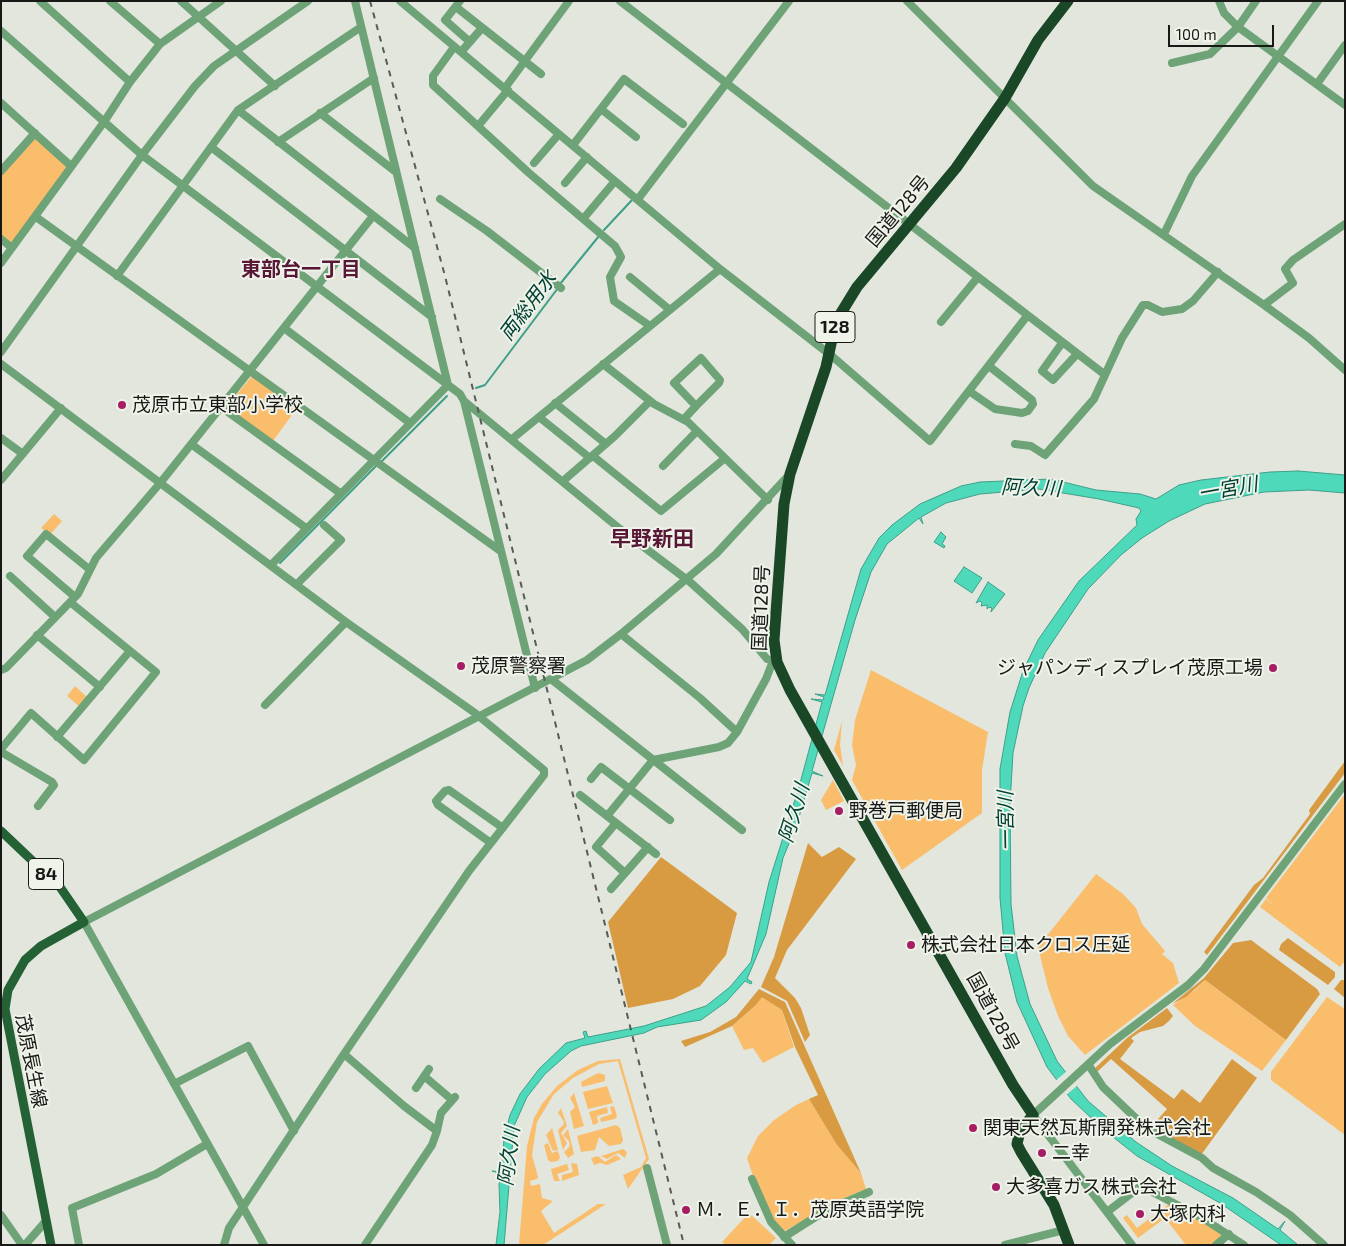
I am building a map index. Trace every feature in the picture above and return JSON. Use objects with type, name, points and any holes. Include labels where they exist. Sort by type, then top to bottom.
[{"type":"highway","name":"国道128号","points":[[1033,1115],[1013,1085],[781,673],[775,661],[774,640],[784,504],[790,474],[829,355],[834,330],[848,300],[956,168],[1005,98],[1038,40],[1068,1]]},
{"type":"highway","points":[[1033,1115],[1020,1131],[1018,1144],[1054,1205],[1069,1245]]},
{"type":"main road","name":"84","points":[[1,831],[60,887],[84,922]]},
{"type":"main road","name":"茂原長生線","points":[[51,1245],[7,1025],[4,990],[25,960],[41,946],[84,922]]},
{"type":"street","points":[[40,1],[130,82]]},
{"type":"street","points":[[110,1],[160,44]]},
{"type":"street","points":[[181,1],[275,86]]},
{"type":"street","points":[[1,263],[104,122],[130,82],[160,44],[221,1]]},
{"type":"street","points":[[1,352],[142,155],[204,75],[236,50],[308,1]]},
{"type":"street","points":[[355,1],[448,385]]},
{"type":"street","points":[[400,1],[720,269],[829,355],[930,440],[1027,316]]},
{"type":"street","points":[[478,126],[507,89],[524,61],[568,1]]},
{"type":"street","points":[[620,1],[1104,374]]},
{"type":"street","points":[[638,199],[789,1]]},
{"type":"street","points":[[907,1],[1093,186],[1264,305],[1309,338],[1345,370]]},
{"type":"street","points":[[1219,1],[1224,13],[1238,27],[1279,55],[1345,105]]},
{"type":"street","points":[[1172,63],[1210,54],[1238,27],[1256,1]]},
{"type":"street","points":[[1164,234],[1192,176],[1318,1]]},
{"type":"street","points":[[470,42],[445,20],[458,4],[482,28],[541,74]]},
{"type":"street","points":[[117,276],[238,110],[361,27]]},
{"type":"street","points":[[461,52],[482,28]]},
{"type":"street","points":[[1,31],[142,155],[316,288],[460,394],[464,401],[499,550],[535,688]]},
{"type":"street","points":[[1317,84],[1345,45]]},
{"type":"street","points":[[454,47],[433,76],[433,85],[582,219],[615,246],[622,257],[610,277],[614,301],[650,326]]},
{"type":"street","points":[[278,142],[374,78]]},
{"type":"street","points":[[573,145],[624,79],[682,124]]},
{"type":"street","points":[[1,103],[71,166]]},
{"type":"street","points":[[601,109],[636,137]]},
{"type":"street","points":[[238,110],[415,248]]},
{"type":"street","points":[[320,113],[396,172]]},
{"type":"street","points":[[2,170],[35,133]]},
{"type":"street","points":[[534,163],[559,134]]},
{"type":"street","points":[[211,147],[432,318]]},
{"type":"street","points":[[565,184],[587,157]]},
{"type":"street","points":[[582,219],[615,181]]},
{"type":"street","points":[[440,199],[487,231],[559,287]]},
{"type":"street","points":[[1,670],[6,668],[72,599],[96,558],[221,407],[373,216]]},
{"type":"street","points":[[36,217],[499,550]]},
{"type":"street","points":[[1264,305],[1293,283],[1285,269],[1293,260],[1345,224]]},
{"type":"street","points":[[1,240],[12,248]]},
{"type":"street","points":[[512,440],[720,269]]},
{"type":"street","points":[[1045,455],[1094,398],[1122,338],[1143,305],[1148,305],[1162,312],[1182,309],[1193,301],[1218,272]]},
{"type":"street","points":[[630,277],[670,310]]},
{"type":"street","points":[[941,322],[978,277]]},
{"type":"street","points":[[284,328],[410,423]]},
{"type":"street","points":[[1062,343],[1042,371],[1053,380],[1077,354]]},
{"type":"street","points":[[684,419],[696,406],[720,380],[701,358],[674,383],[696,406]]},
{"type":"street","points":[[1,364],[272,564],[346,622],[479,716],[544,770],[544,775],[440,913],[344,1054],[243,1207],[230,1228],[224,1245]]},
{"type":"street","points":[[603,364],[650,400],[684,419],[768,500]]},
{"type":"street","points":[[969,391],[995,409],[1028,411],[1033,404],[1032,400],[989,366]]},
{"type":"street","points":[[272,564],[373,458],[448,385]]},
{"type":"street","points":[[562,481],[606,444],[650,400]]},
{"type":"street","points":[[464,401],[620,529],[686,579],[742,629],[767,659],[775,661],[738,732],[728,743],[719,747],[653,760],[607,816]]},
{"type":"street","points":[[555,404],[606,444]]},
{"type":"street","points":[[221,407],[340,493]]},
{"type":"street","points":[[1,480],[61,408]]},
{"type":"street","points":[[539,417],[661,511],[724,459]]},
{"type":"street","points":[[663,466],[697,431]]},
{"type":"street","points":[[1,438],[23,454]]},
{"type":"street","points":[[191,444],[306,528]]},
{"type":"street","points":[[1015,444],[1031,446],[1045,455],[1050,462]]},
{"type":"street","points":[[264,1245],[84,922],[587,660],[716,554],[768,500],[790,474]]},
{"type":"street","points":[[297,584],[341,540],[324,525]]},
{"type":"street","points":[[38,806],[54,785],[1,750],[31,713],[84,760],[156,672],[129,652],[27,556],[46,534],[89,569]]},
{"type":"street","points":[[10,576],[55,617]]},
{"type":"street","points":[[265,705],[346,622]]},
{"type":"street","points":[[621,634],[700,698],[738,732]]},
{"type":"street","points":[[37,635],[100,687]]},
{"type":"street","points":[[57,737],[129,652]]},
{"type":"street","points":[[551,679],[742,830]]},
{"type":"street","points":[[590,780],[602,767],[670,820]]},
{"type":"street","points":[[1132,1245],[1033,1115],[1110,1044],[1188,985],[1204,969],[1345,784]]},
{"type":"street","points":[[491,843],[438,805],[436,801],[445,791],[449,790],[503,828]]},
{"type":"street","points":[[580,795],[656,854]]},
{"type":"street","points":[[616,823],[596,848],[625,873]]},
{"type":"street","points":[[610,889],[648,847]]},
{"type":"street","points":[[174,1084],[248,1046],[294,1131]]},
{"type":"street","points":[[344,1054],[404,1106],[437,1131]]},
{"type":"street","points":[[1086,1066],[1103,1087],[1146,1128],[1202,1158],[1214,1168],[1256,1192],[1290,1215],[1324,1245]]},
{"type":"street","points":[[364,1245],[432,1145],[441,1114],[453,1098],[426,1073],[416,1088]]},
{"type":"street","points":[[79,1245],[72,1208],[156,1174],[207,1144]]},
{"type":"street","points":[[647,1168],[667,1245]]},
{"type":"street","points":[[752,1179],[770,1222],[792,1245]]},
{"type":"street","points":[[1107,1212],[1141,1186],[1229,1234],[1244,1245]]},
{"type":"street","points":[[784,1236],[825,1211],[869,1192]]},
{"type":"street","points":[[1,1216],[23,1245],[46,1221]]},
{"type":"street","points":[[1005,1245],[1038,1241],[1064,1230]]},
{"type":"street","points":[[1216,1245],[1229,1234]]},
{"type":"shaded area","points":[[36,136],[68,166],[11,245],[1,236],[1,172]]},
{"type":"shaded area","points":[[252,376],[297,408],[273,441],[226,407]]},
{"type":"shaded area","points":[[54,514],[62,521],[50,535],[41,528]]},
{"type":"shaded area","points":[[871,670],[988,732],[982,770],[982,813],[902,870],[852,780],[856,765],[852,745],[855,720]]},
{"type":"shaded area","points":[[75,686],[88,698],[80,707],[67,696]]},
{"type":"shaded area","points":[[842,721],[840,745],[843,766],[834,750]]},
{"type":"shaded area","points":[[1345,761],[1345,773],[1207,955],[1204,952],[1254,885],[1263,878],[1310,814],[1309,810]]},
{"type":"shaded area","points":[[833,780],[844,801],[826,810],[821,800]]},
{"type":"shaded area","points":[[1345,794],[1345,961],[1340,967],[1260,907],[1266,899],[1276,907],[1266,898]]},
{"type":"shaded area","points":[[808,843],[822,857],[839,847],[856,859],[787,950],[775,978],[795,998],[801,1008],[810,1035],[805,1042],[787,1001],[761,987],[774,957]]},
{"type":"shaded area","points":[[661,857],[737,913],[726,955],[700,986],[673,999],[628,1008],[608,922]]},
{"type":"shaded area","points":[[1096,874],[1123,894],[1136,908],[1142,924],[1165,951],[1162,954],[1173,963],[1179,983],[1085,1055],[1068,1036],[1058,1016],[1048,988],[1038,947]]},
{"type":"shaded area","points":[[1288,938],[1335,972],[1335,977],[1328,985],[1279,950],[1281,944]]},
{"type":"shaded area","points":[[1251,940],[1317,989],[1320,994],[1286,1040],[1205,980],[1186,997],[1172,1004],[1204,978],[1233,943]]},
{"type":"shaded area","points":[[1205,980],[1286,1040],[1262,1071],[1195,1026],[1173,1005],[1195,990]]},
{"type":"shaded area","points":[[1341,980],[1345,980],[1345,998],[1334,989]]},
{"type":"shaded area","points":[[759,989],[785,1002],[861,1173],[837,1145],[809,1099],[818,1095],[795,1047],[782,1010],[762,997],[756,1005],[732,1026],[685,1047],[681,1041],[710,1032],[736,1017]]},
{"type":"shaded area","points":[[762,996],[782,1010],[794,1047],[763,1063],[753,1048],[744,1050],[732,1026],[756,1005]]},
{"type":"shaded area","points":[[1327,997],[1345,1009],[1345,1135],[1271,1080],[1271,1072]]},
{"type":"shaded area","points":[[1167,1008],[1173,1016],[1169,1021],[1163,1026],[1140,1032],[1131,1038],[1134,1041],[1120,1059],[1174,1099],[1182,1089],[1200,1103],[1232,1059],[1257,1078],[1201,1155],[1151,1127],[1167,1109],[1111,1059],[1097,1072],[1094,1069],[1127,1038]]},
{"type":"shaded area","points":[[620,1059],[649,1159],[628,1189],[623,1175],[641,1167],[646,1158],[618,1061],[599,1064],[573,1078],[554,1094],[537,1122],[532,1155],[538,1177],[530,1181],[531,1186],[540,1184],[542,1198],[553,1201],[541,1211],[554,1233],[598,1204],[606,1204],[543,1245],[519,1245],[527,1146],[534,1118],[542,1104],[557,1086],[578,1070],[598,1061]]},
{"type":"shaded area","points":[[598,1073],[605,1075],[605,1081],[582,1087],[581,1082]]},
{"type":"shaded area","points":[[607,1086],[613,1103],[588,1109],[583,1092]]},
{"type":"shaded area","points":[[574,1093],[584,1126],[574,1129],[570,1112],[575,1107],[570,1098]]},
{"type":"shaded area","points":[[809,1099],[837,1145],[861,1173],[866,1189],[835,1202],[783,1232],[777,1226],[758,1191],[747,1158],[758,1136],[773,1121],[796,1105]]},
{"type":"shaded area","points":[[614,1106],[617,1116],[615,1119],[601,1122],[600,1118],[612,1114],[610,1107]]},
{"type":"shaded area","points":[[607,1107],[608,1113],[597,1116],[598,1123],[593,1125],[589,1112]]},
{"type":"shaded area","points":[[561,1108],[567,1126],[561,1133],[567,1143],[563,1150],[558,1130],[564,1124],[558,1113]]},
{"type":"shaded area","points":[[616,1125],[620,1128],[623,1140],[621,1144],[609,1146],[599,1137],[595,1150],[581,1152],[577,1136]]},
{"type":"shaded area","points":[[552,1128],[558,1150],[553,1151],[546,1135]]},
{"type":"shaded area","points":[[568,1129],[574,1154],[568,1158],[564,1152],[570,1146],[569,1141],[563,1135]]},
{"type":"shaded area","points":[[548,1143],[552,1153],[558,1151],[560,1157],[558,1161],[551,1162],[548,1160],[544,1145]]},
{"type":"shaded area","points":[[623,1149],[627,1152],[625,1158],[618,1153],[607,1159],[601,1156]]},
{"type":"shaded area","points":[[616,1155],[621,1159],[607,1165],[600,1163],[594,1165],[591,1158],[598,1156],[605,1162]]},
{"type":"shaded area","points":[[571,1163],[577,1164],[579,1175],[562,1181],[562,1175],[573,1172]]},
{"type":"shaded area","points":[[567,1164],[569,1170],[557,1174],[560,1181],[554,1181],[551,1169]]},
{"type":"shaded area","points":[[1169,1204],[1201,1220],[1221,1233],[1221,1237],[1211,1245],[1186,1245],[1165,1218],[1138,1238],[1123,1218],[1127,1215],[1137,1228]]},
{"type":"shaded area","points":[[749,1213],[776,1238],[769,1245],[726,1245],[722,1242]]},
{"type":"water","points":[[1298,471],[1345,475],[1345,493],[1309,490],[1264,492],[1205,504],[1169,521],[1142,538],[1121,555],[1088,589],[1045,653],[1029,688],[1023,706],[1013,753],[1010,804],[1011,904],[1017,956],[1030,1004],[1057,1061],[1088,1101],[1136,1142],[1172,1166],[1233,1198],[1278,1229],[1285,1221],[1280,1230],[1298,1245],[1281,1245],[1220,1203],[1137,1156],[1103,1129],[1071,1099],[1047,1067],[1017,1002],[1005,953],[1000,898],[1000,769],[1010,712],[1023,671],[1038,640],[1079,581],[1137,525],[1136,519],[1141,511],[1139,508],[1099,499],[1039,489],[980,494],[946,503],[921,517],[923,524],[919,518],[887,544],[871,572],[855,620],[812,771],[823,776],[812,773],[797,824],[783,858],[766,934],[747,979],[752,982],[751,984],[745,981],[726,1002],[701,1020],[657,1027],[644,1033],[581,1046],[571,1051],[545,1074],[527,1097],[514,1126],[504,1245],[496,1245],[500,1212],[499,1184],[502,1174],[492,1171],[502,1172],[504,1138],[510,1115],[520,1094],[539,1069],[566,1043],[585,1038],[583,1032],[586,1031],[588,1037],[644,1026],[706,1006],[730,987],[751,962],[769,882],[799,787],[822,702],[811,699],[823,700],[824,697],[815,694],[825,695],[861,569],[879,538],[892,525],[920,504],[961,486],[980,482],[1051,479],[1096,490],[1140,494],[1156,499],[1179,485],[1201,480],[1270,472]]},
{"type":"water","points":[[941,532],[946,537],[942,544],[945,546],[944,548],[934,542]]},
{"type":"water","points":[[964,567],[982,578],[972,593],[954,581]]},
{"type":"water","points":[[988,582],[1005,594],[991,612],[992,608],[989,607],[987,609],[987,605],[981,606],[982,603],[980,601],[976,603]]},
{"type":"pier","points":[[1067,1071],[1078,1085],[1065,1096],[1054,1082]]},
{"type":"waterway","name":"両総用水","points":[[604,230],[632,200]]},
{"type":"waterway","name":"両総用水","points":[[560,284],[599,236]]},
{"type":"waterway","name":"両総用水","points":[[476,388],[485,385],[558,288]]},
{"type":"waterway","name":"両総用水","points":[[381,462],[447,396]]},
{"type":"waterway","name":"両総用水","points":[[280,563],[377,465]]},
{"type":"railway","points":[[370,1],[445,276],[684,1245]]},
{"type":"place","name":"茂原市立東部小学校","points":[[122,405]]},
{"type":"place","name":"茂原警察署","points":[[461,666]]},
{"type":"place","name":"ジャパンディスプレイ茂原工場","points":[[1273,668]]},
{"type":"place","name":"野巻戸郵便局","points":[[839,811]]},
{"type":"place","name":"株式会社日本クロス圧延","points":[[911,945]]},
{"type":"place","name":"関東天然瓦斯開発株式会社","points":[[973,1128]]},
{"type":"place","name":"二幸","points":[[1042,1153]]},
{"type":"place","name":"大多喜ガス株式会社","points":[[996,1187]]},
{"type":"place","name":"Ｍ．Ｅ．Ｉ．茂原英語学院","points":[[686,1210]]},
{"type":"place","name":"大塚内科","points":[[1140,1214]]},
{"type":"district","name":"東部台一丁目","points":[[301,269]]},
{"type":"district","name":"早野新田","points":[[652,539]]},
{"type":"water label","name":"阿久川","points":[[1031,488]]},
{"type":"water label","name":"一宮川","points":[[1228,489]]},
{"type":"water label","name":"阿久川","points":[[794,813]]},
{"type":"water label","name":"一宮川","points":[[1006,821]]},
{"type":"water label","name":"阿久川","points":[[509,1156]]}]
